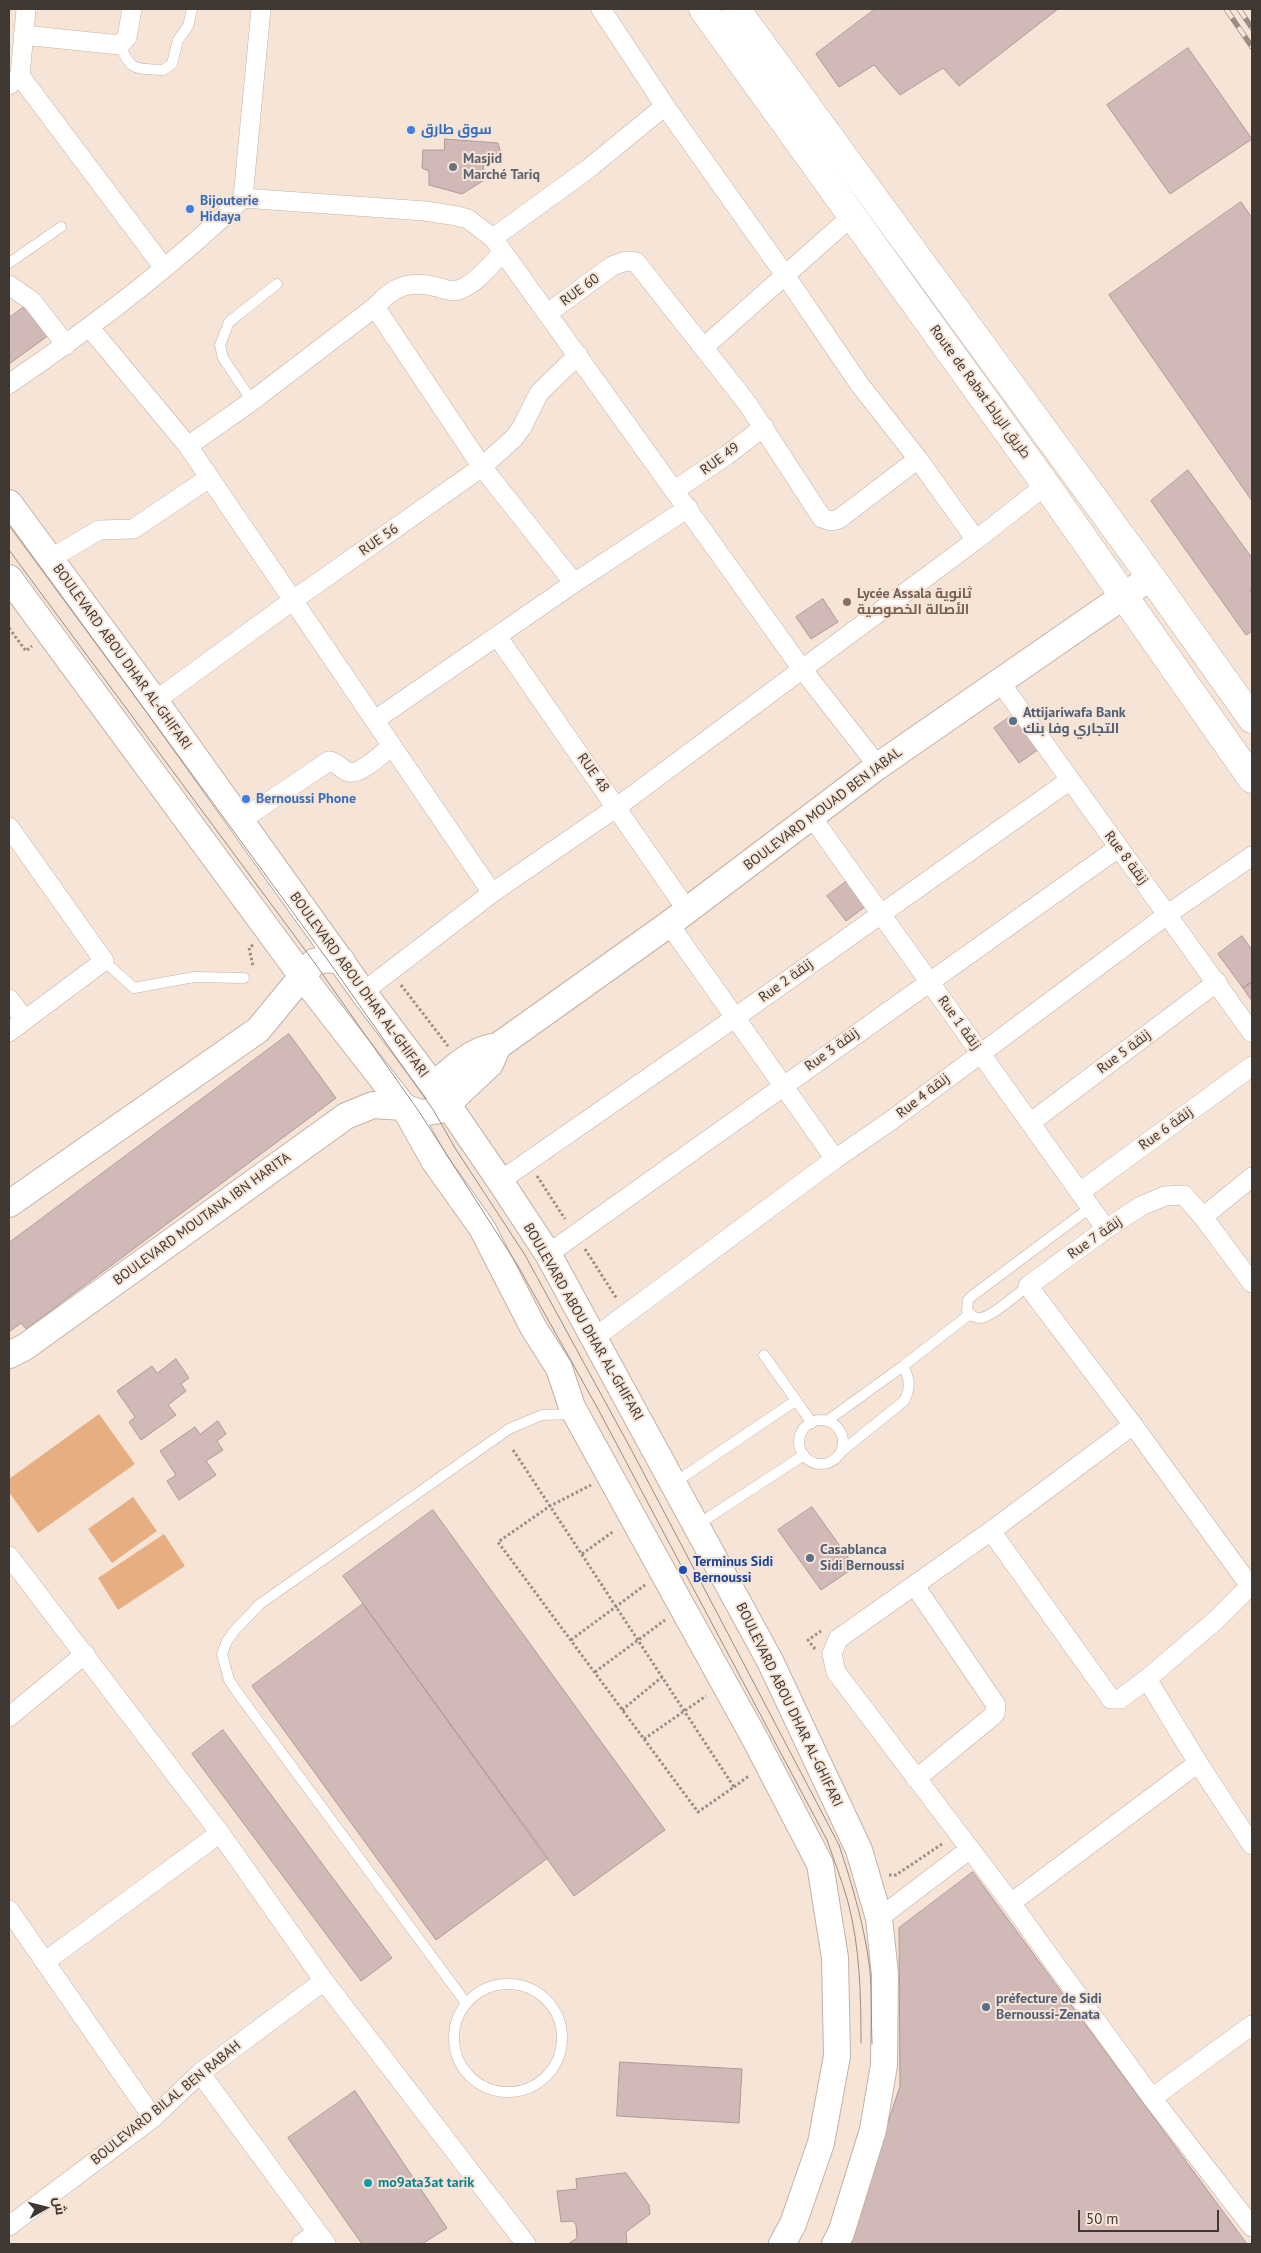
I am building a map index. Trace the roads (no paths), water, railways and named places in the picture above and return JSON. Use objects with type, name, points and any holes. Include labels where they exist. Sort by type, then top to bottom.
[{"type":"main road","name":"Route de Rabat طريق الرباط","points":[[703,9],[1046,484],[1252,779]]},
{"type":"main road","points":[[736,9],[1151,577],[1252,719]]},
{"type":"street","points":[[26,9],[24,34],[14,81],[164,268]]},
{"type":"street","points":[[24,34],[120,45],[127,37],[132,9]]},
{"type":"street","points":[[9,384],[90,328],[206,234],[243,198],[261,9]]},
{"type":"street","points":[[601,9],[665,106],[785,274],[860,385],[918,459],[976,540]]},
{"type":"street","points":[[188,446],[252,401],[375,307],[386,295],[401,286],[420,284],[451,291],[464,288],[498,245],[665,106]]},
{"type":"street","points":[[243,198],[442,213],[468,219],[498,245],[802,668],[878,766]]},
{"type":"street","points":[[853,215],[703,348],[764,427],[822,518],[831,521],[839,519],[918,459]]},
{"type":"street","name":"RUE 60","points":[[548,313],[612,266],[626,261],[636,262],[703,348]]},
{"type":"street","points":[[9,285],[32,301],[66,345]]},
{"type":"street","points":[[375,307],[482,466],[574,583]]},
{"type":"street","points":[[90,328],[188,446],[492,893]]},
{"type":"street","name":"RUE 56","points":[[155,701],[482,466],[514,438],[522,427],[539,393],[578,355]]},
{"type":"street","name":"RUE 49","points":[[675,490],[764,427]]},
{"type":"street","points":[[50,559],[99,530],[133,529],[210,478]]},
{"type":"street","points":[[363,992],[492,893],[617,806],[976,540],[1046,484]]},
{"type":"street","name":"BOULEVARD ABOU DHAR AL-GHIFARI","points":[[9,503],[155,701],[363,992],[441,1095],[548,1254],[770,1661],[855,1841],[879,1918],[885,1974],[884,2065],[873,2130],[841,2233],[835,2244]]},
{"type":"street","points":[[375,720],[574,583],[688,508]]},
{"type":"street","name":"BOULEVARD MOUAD BEN JABAL","points":[[441,1095],[470,1054],[479,1049],[498,1046],[678,917],[878,766],[1151,577]]},
{"type":"street","points":[[9,578],[302,976],[404,1107],[435,1162],[482,1228],[533,1328],[559,1368],[576,1414],[747,1724],[820,1864],[835,1958],[837,2056],[821,2143],[793,2224],[782,2244]]},
{"type":"street","name":"RUE 48","points":[[497,636],[617,806],[736,1017],[834,1159]]},
{"type":"street","name":"Rue 8 زنقة","points":[[1000,682],[1252,1033]]},
{"type":"street","points":[[240,821],[329,760],[338,763],[346,770],[352,772],[362,770],[392,746]]},
{"type":"street","name":"Rue 2 زنقة","points":[[500,1181],[736,1017],[1070,780]]},
{"type":"street","name":"Rue 1 زنقة","points":[[811,816],[1106,1229]]},
{"type":"street","points":[[9,827],[104,960],[9,1032]]},
{"type":"street","name":"Rue 3 زنقة","points":[[548,1254],[1118,848]]},
{"type":"street","name":"Rue 4 زنقة","points":[[594,1338],[834,1159],[889,1122],[980,1052],[1168,914],[1252,856]]},
{"type":"street","points":[[9,1204],[258,1030],[314,962],[327,959],[342,961]]},
{"type":"street","name":"Rue 5 زنقة","points":[[1030,1122],[1217,982]]},
{"type":"street","points":[[9,999],[25,1020]]},
{"type":"street","name":"Rue 6 زنقة","points":[[1085,1200],[1252,1066]]},
{"type":"street","name":"BOULEVARD MOUTANA IBN HARITA","points":[[9,1355],[25,1347],[346,1116],[374,1105],[404,1107],[420,1112],[442,1110],[441,1095]]},
{"type":"street","points":[[1252,1177],[1203,1217],[1252,1283]]},
{"type":"street","name":"Rue 7 زنقة","points":[[1028,1286],[1106,1229],[1142,1206],[1164,1196],[1184,1195],[1203,1217]]},
{"type":"street","points":[[991,1531],[1111,1699],[1120,1699],[1147,1679],[1216,1620],[1251,1585],[1028,1286]]},
{"type":"street","points":[[1133,1425],[991,1531],[838,1639],[832,1654],[836,1672],[1011,1903],[1152,2098],[1252,2227]]},
{"type":"street","points":[[9,1556],[220,1833],[324,1981],[526,2244]]},
{"type":"street","points":[[914,1586],[996,1705],[997,1710],[996,1714],[916,1779]]},
{"type":"street","points":[[9,1717],[85,1654]]},
{"type":"street","points":[[1147,1679],[1198,1763],[1252,1845]]},
{"type":"street","points":[[1011,1903],[1198,1763]]},
{"type":"street","points":[[46,1961],[220,1833]]},
{"type":"street","points":[[879,1918],[970,1849]]},
{"type":"street","points":[[9,1910],[153,2118]]},
{"type":"street","name":"BOULEVARD BILAL BEN RABAH","points":[[9,2226],[153,2118],[200,2072],[324,1981]]},
{"type":"street","points":[[1152,2098],[1252,2025]]},
{"type":"street","points":[[200,2072],[322,2238],[301,2244]]},
{"type":"lane","points":[[120,45],[127,62],[135,68],[163,70],[172,64],[178,40],[188,26],[192,9]]},
{"type":"lane","points":[[9,263],[61,227]]},
{"type":"lane","points":[[252,401],[223,358],[220,345],[228,322],[278,284]]},
{"type":"lane","points":[[104,960],[134,988],[194,976],[244,978]]},
{"type":"lane","points":[[1028,1286],[986,1317],[977,1318],[970,1314],[967,1304],[972,1296],[1085,1200]]},
{"type":"lane","points":[[903,1366],[910,1381],[908,1394],[904,1400],[831,1462],[824,1464],[810,1461],[804,1455],[801,1449],[801,1434],[812,1423],[826,1421],[903,1366],[970,1314]]},
{"type":"lane","points":[[764,1355],[812,1423]]},
{"type":"lane","points":[[674,1483],[795,1401]]},
{"type":"lane","points":[[466,2003],[237,1692],[229,1680],[222,1654],[227,1641],[235,1630],[274,1592],[509,1429],[542,1415],[576,1414]]},
{"type":"lane","points":[[826,1421],[839,1429],[843,1443],[842,1451]]},
{"type":"lane","points":[[697,1525],[804,1455]]},
{"type":"lane","points":[[498,1984],[517,1984],[535,1991],[549,2003],[559,2019],[562,2038],[559,2056],[550,2073],[535,2085],[520,2091],[503,2092],[487,2088],[472,2080],[461,2066],[455,2051],[454,2034],[458,2017],[466,2003],[481,1991],[498,1984]]},
{"type":"tram line","points":[[9,524],[327,959],[434,1111],[455,1148],[525,1255],[632,1451],[839,1845],[858,1908],[868,1955],[871,1980],[872,2044]]},
{"type":"tram line","points":[[9,550],[314,962],[420,1113],[518,1266],[598,1409],[827,1840],[841,1878],[852,1919],[860,1989],[861,2043]]},
{"type":"railway","points":[[1226,9],[1252,47]]},
{"type":"railway","points":[[1239,9],[1252,28]]},
{"type":"place","name":"سوق طارق","points":[[411,130]]},
{"type":"place","name":"Masjid Marché Tariq","points":[[453,167]]},
{"type":"place","name":"Bijouterie Hidaya","points":[[190,209]]},
{"type":"place","name":"Lycée Assala ثانوية الأصالة الخصوصية","points":[[847,602]]},
{"type":"place","name":"Attijariwafa Bank التجاري وفا بنك","points":[[1013,721]]},
{"type":"place","name":"Bernoussi Phone","points":[[246,799]]},
{"type":"place","name":"Casablanca Sidi Bernoussi","points":[[810,1558]]},
{"type":"place","name":"Terminus Sidi Bernoussi","points":[[683,1570]]},
{"type":"place","name":"préfecture de Sidi Bernoussi-Zenata","points":[[986,2007]]},
{"type":"place","name":"mo9ata3at tarik","points":[[368,2183]]}]
